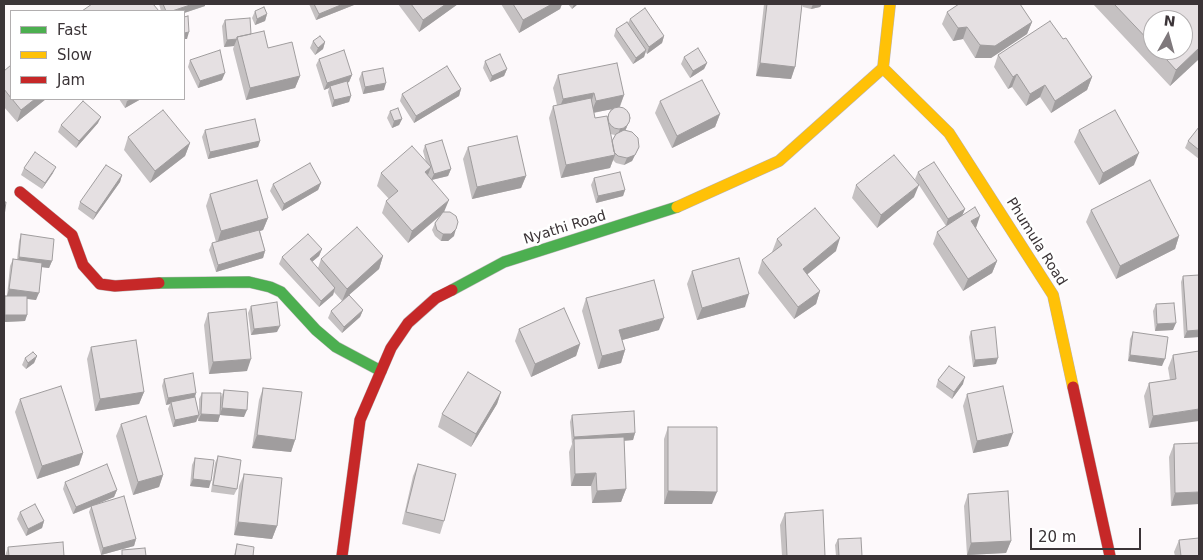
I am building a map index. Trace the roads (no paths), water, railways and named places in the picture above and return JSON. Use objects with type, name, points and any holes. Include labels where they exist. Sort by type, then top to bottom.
[{"type":"street","points":[[882,68],[890,4]]},
{"type":"street","name":"Nyathi Road","points":[[342,556],[360,420],[391,348],[408,324],[436,298],[504,262],[665,213],[779,161],[882,68]]},
{"type":"street","name":"Phumula Road","points":[[882,68],[950,133],[1053,296],[1110,556]]},
{"type":"street","points":[[20,192],[72,235],[83,265],[100,284],[115,286],[159,283],[250,282],[270,287],[281,292],[316,330],[336,347],[381,371]]}]
